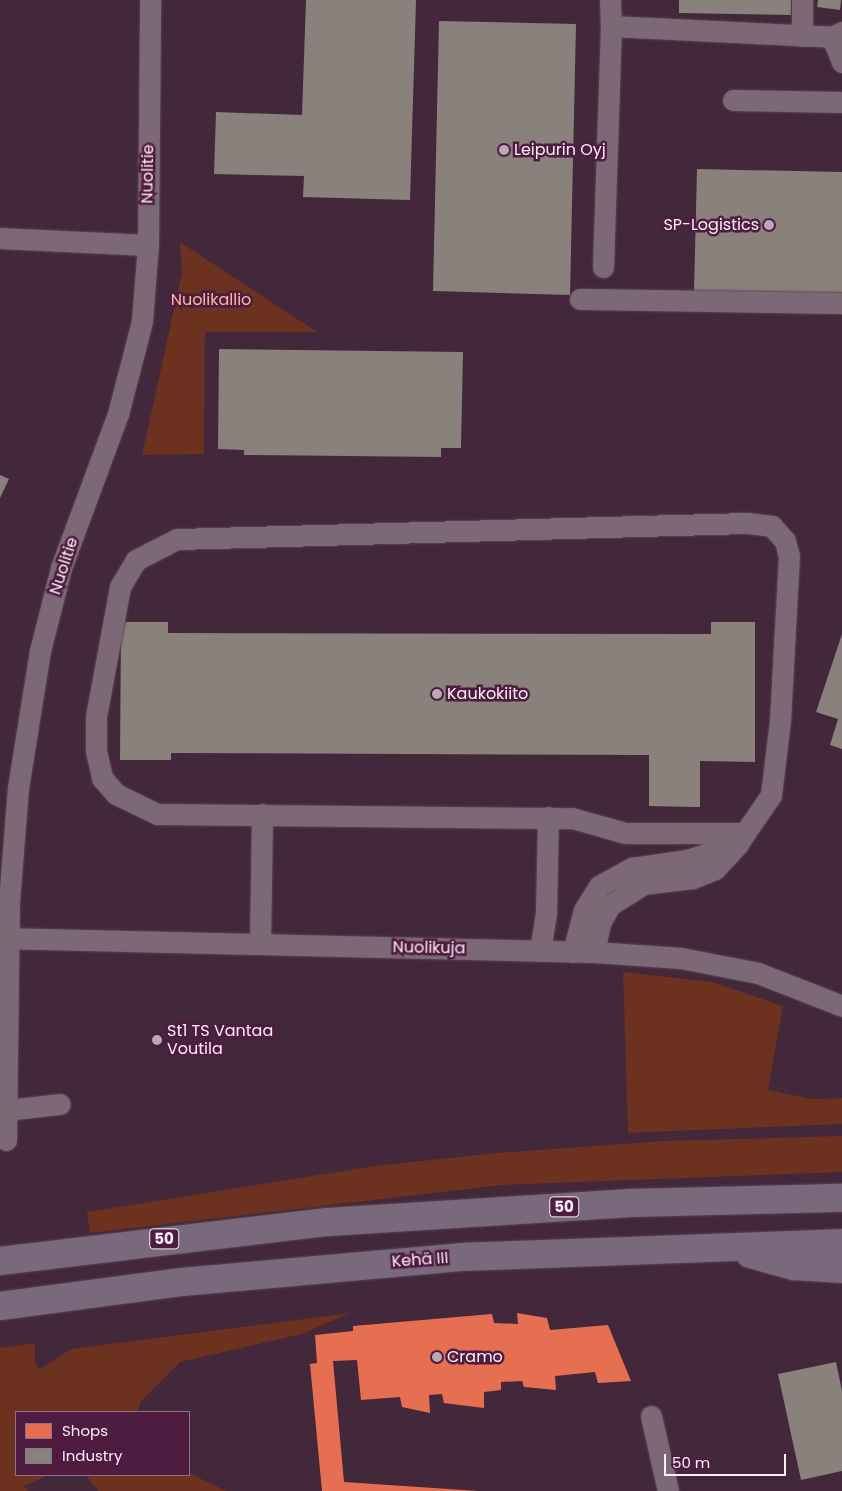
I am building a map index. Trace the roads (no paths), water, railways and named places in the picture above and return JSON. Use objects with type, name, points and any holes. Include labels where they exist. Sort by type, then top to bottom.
[{"type":"highway","points":[[800,1198],[842,1192]]},
{"type":"highway","name":"50","points":[[0,1261],[347,1220],[800,1198],[842,1198]]},
{"type":"highway","name":"Kehä III","points":[[0,1306],[334,1267],[717,1245],[842,1243]]},
{"type":"highway","points":[[717,1245],[794,1266],[842,1269]]},
{"type":"street","name":"Nuolitie","points":[[6,1140],[4,938],[18,788],[40,651],[61,568],[118,414],[142,321],[148,245],[150,0]]},
{"type":"street","points":[[604,267],[611,26],[610,0]]},
{"type":"street","points":[[802,0],[802,36]]},
{"type":"street","points":[[611,26],[802,36],[837,34],[842,62]]},
{"type":"street","points":[[733,100],[842,102]]},
{"type":"street","points":[[0,238],[148,245]]},
{"type":"street","points":[[580,299],[842,303]]},
{"type":"street","points":[[584,952],[584,910],[599,886],[632,868],[687,860],[741,838],[771,795],[780,721],[789,556],[785,541],[772,526],[748,523],[177,539],[152,548],[136,560],[120,588],[96,717],[96,751],[102,778],[116,794],[157,814],[572,818],[625,833],[741,838]]},
{"type":"street","points":[[260,944],[262,814]]},
{"type":"street","points":[[540,951],[546,912],[548,818]]},
{"type":"street","name":"Nuolikuja","points":[[4,938],[584,952],[714,963],[792,984],[842,1006]]},
{"type":"street","points":[[7,1110],[60,1104]]},
{"type":"street","points":[[652,1416],[668,1491]]},
{"type":"place","name":"Leipurin Oyj","points":[[504,150]]},
{"type":"place","name":"SP-Logistics","points":[[769,225]]},
{"type":"place","name":"Kaukokiito","points":[[437,694]]},
{"type":"place","name":"St1 TS Vantaa Voutila","points":[[157,1040]]},
{"type":"place","name":"Cramo","points":[[437,1357]]},
{"type":"park label","name":"Nuolikallio","points":[[211,300]]}]
